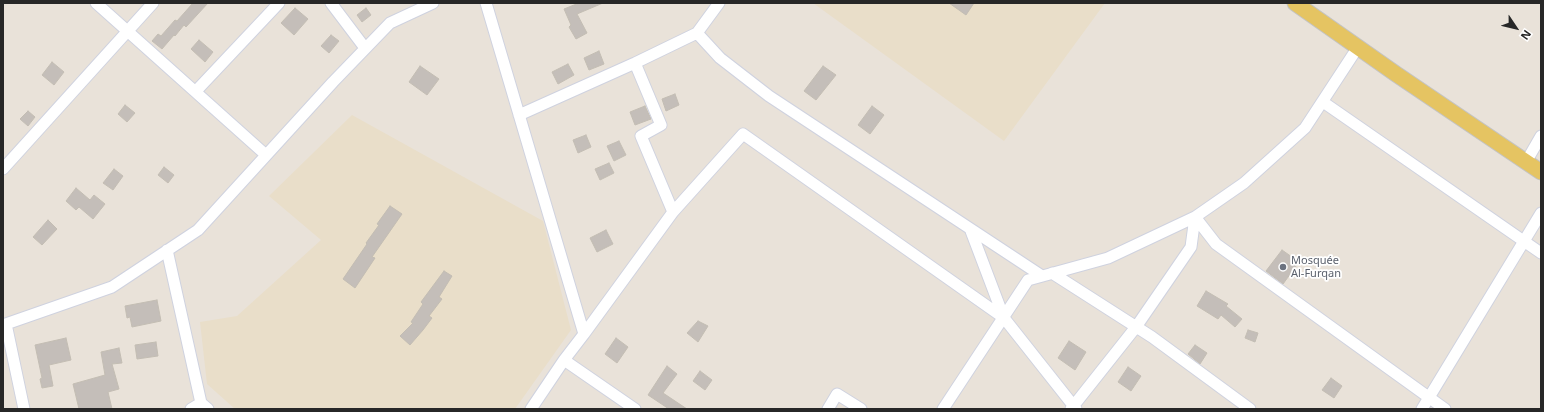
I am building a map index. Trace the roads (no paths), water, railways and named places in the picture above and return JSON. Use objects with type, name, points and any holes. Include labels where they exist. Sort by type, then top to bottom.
[{"type":"main road","points":[[1295,3],[1541,172]]},
{"type":"street","points":[[96,3],[266,155]]},
{"type":"street","points":[[3,169],[153,3]]},
{"type":"street","points":[[196,92],[279,3]]},
{"type":"street","points":[[331,3],[366,48]]},
{"type":"street","points":[[24,409],[4,324],[112,287],[198,230],[333,82],[390,23],[433,3]]},
{"type":"street","points":[[486,3],[584,334]]},
{"type":"street","points":[[519,115],[635,63],[697,33],[719,3]]},
{"type":"street","points":[[697,33],[720,58],[769,96],[972,231],[1152,337],[1250,409]]},
{"type":"street","points":[[943,409],[1028,280],[1108,258],[1195,217],[1244,183],[1305,128],[1358,47]]},
{"type":"street","points":[[635,63],[661,125],[641,136],[673,212]]},
{"type":"street","points":[[1323,102],[1541,253]]},
{"type":"street","points":[[531,409],[564,360],[673,212],[742,134],[1004,318]]},
{"type":"street","points":[[1526,162],[1541,136]]},
{"type":"street","points":[[1422,409],[1541,213]]},
{"type":"street","points":[[972,231],[1004,318],[1073,408],[1136,327],[1190,247],[1195,217]]},
{"type":"street","points":[[1195,217],[1216,244],[1445,409]]},
{"type":"street","points":[[167,250],[205,406],[191,409]]},
{"type":"street","points":[[564,360],[635,409]]},
{"type":"street","points":[[828,409],[837,394],[861,409]]},
{"type":"place","name":"Mosquée Al-Furqan","points":[[1283,267]]}]
